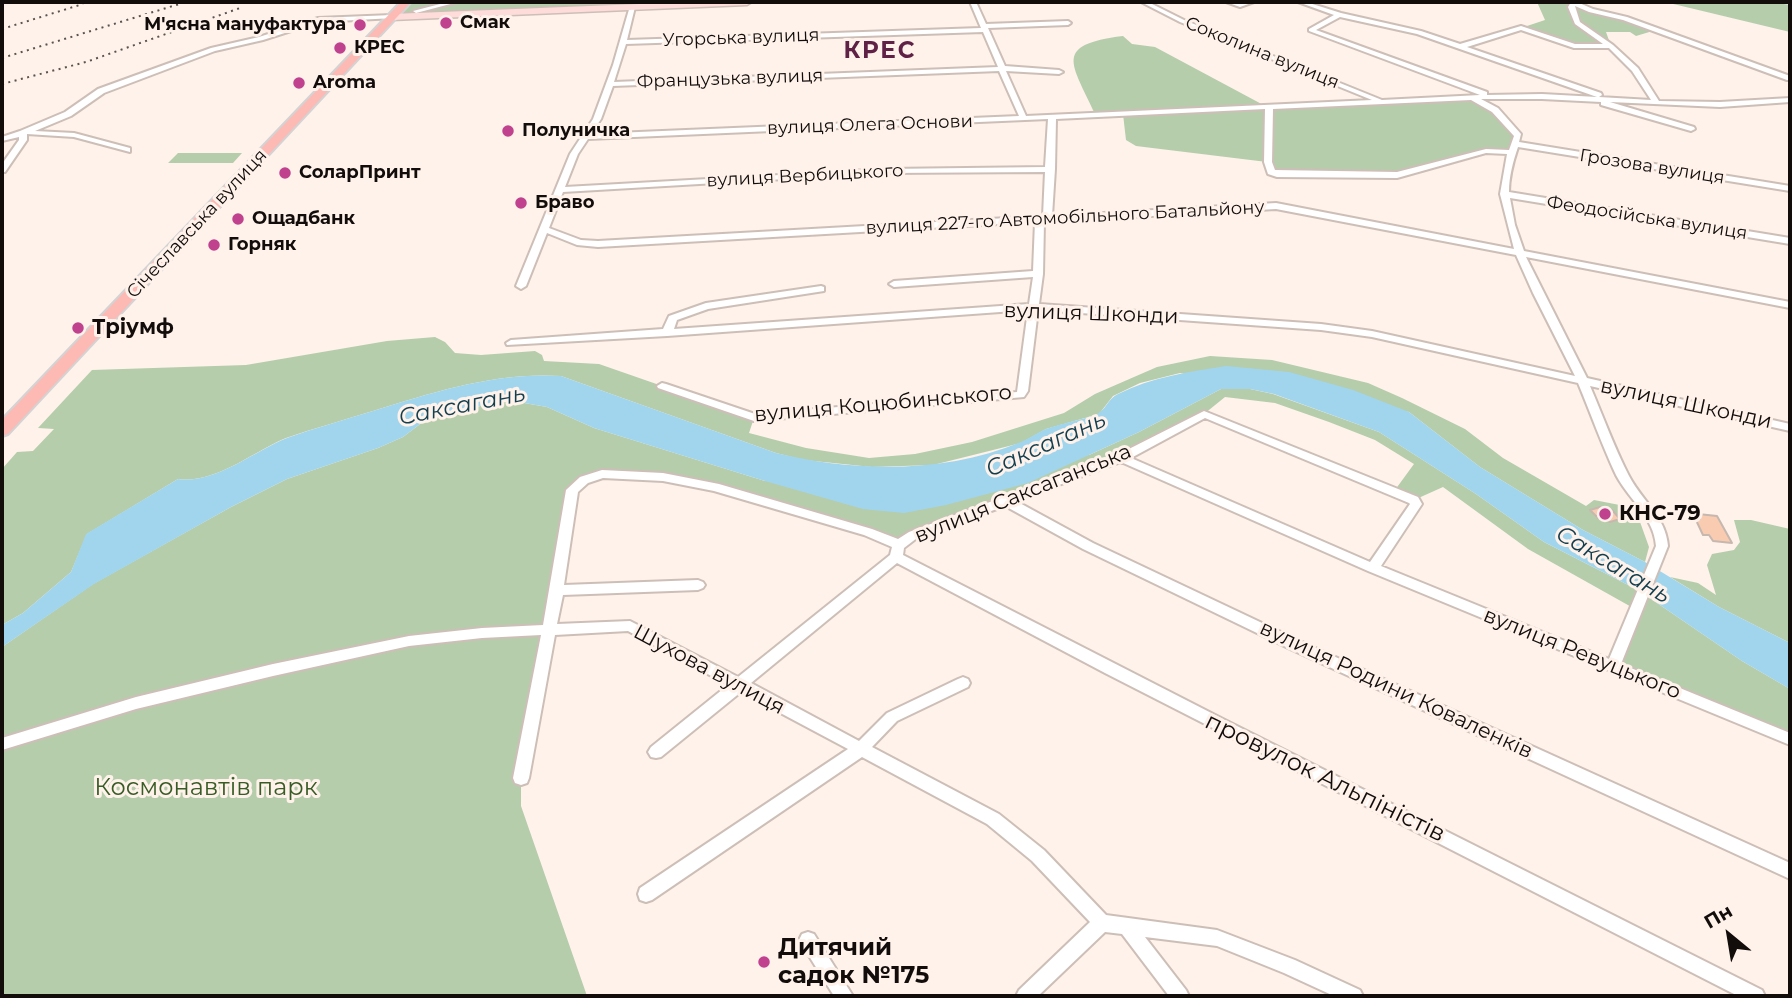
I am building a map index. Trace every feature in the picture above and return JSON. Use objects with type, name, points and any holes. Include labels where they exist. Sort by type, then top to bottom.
[{"type":"main road","name":"Січеславська вулиця","points":[[2,430],[406,2]]},
{"type":"main road","points":[[392,17],[747,2]]},
{"type":"street","points":[[416,11],[455,2]]},
{"type":"street","points":[[972,2],[1024,119]]},
{"type":"street","name":"Соколина вулиця","points":[[1144,2],[1182,21],[1382,102]]},
{"type":"street","points":[[1229,2],[1240,5],[1251,2]]},
{"type":"street","points":[[1301,2],[1339,15],[1396,26],[1462,46],[1581,87],[1605,99]]},
{"type":"street","points":[[1655,101],[1635,70],[1611,47],[1577,23],[1571,7],[1574,3],[1591,11],[1625,18],[1790,78]]},
{"type":"street","points":[[521,286],[558,190],[610,84],[632,7]]},
{"type":"street","points":[[1339,15],[1311,30],[1491,97]]},
{"type":"street","points":[[2,139],[23,134],[78,108],[101,91],[213,49],[261,40],[318,20],[392,17]]},
{"type":"street","name":"Угорська вулиця","points":[[623,42],[1068,23]]},
{"type":"street","points":[[1462,46],[1521,27],[1574,46],[1611,47]]},
{"type":"street","name":"Французька вулиця","points":[[610,84],[1003,69],[1059,72]]},
{"type":"street","name":"вулиця Олега Основи","points":[[586,137],[1491,97],[1587,98]]},
{"type":"street","points":[[1473,98],[1495,110],[1514,128],[1518,136],[1512,148],[1504,194]]},
{"type":"street","points":[[1587,98],[1737,104],[1790,100]]},
{"type":"street","points":[[1587,98],[1691,129]]},
{"type":"street","name":"Грозова вулиця","points":[[1269,108],[1268,162],[1271,172],[1277,174],[1397,175],[1486,150],[1512,148],[1790,188]]},
{"type":"street","points":[[1032,307],[1051,169],[1052,117]]},
{"type":"street","points":[[23,134],[74,135],[127,150]]},
{"type":"street","points":[[2,170],[23,140],[23,134]]},
{"type":"street","name":"вулиця Вербицького","points":[[558,190],[874,172],[1051,169]]},
{"type":"street","name":"Феодосійська вулиця","points":[[1504,194],[1790,241]]},
{"type":"street","name":"вулиця Шконди","points":[[1504,194],[1520,253],[1633,494],[1656,520],[1662,535],[1662,546],[1638,599],[1614,667]]},
{"type":"street","name":"вулиця 227-го Автомобільного Батальйону","points":[[544,229],[580,243],[598,244],[1276,206],[1790,305]]},
{"type":"street","points":[[894,284],[1038,274]]},
{"type":"street","points":[[667,333],[673,318],[694,309],[821,289]]},
{"type":"street","name":"вулиця Шконди","points":[[511,343],[1032,307],[1345,330],[1790,427]]},
{"type":"street","name":"вулиця Коцюбинського","points":[[662,386],[754,418],[1014,397],[1023,391],[1032,307]]},
{"type":"street","name":"вулиця Саксаганська","points":[[521,778],[557,590],[572,490],[583,480],[602,474],[663,477],[715,487],[868,531],[897,551],[913,536],[1121,458],[1204,414],[1414,500],[1416,504],[1373,568]]},
{"type":"street","name":"вулиця Ревуцького","points":[[1121,458],[1373,568],[1790,739]]},
{"type":"street","name":"вулиця Родини Коваленків","points":[[1006,501],[1088,546],[1293,644],[1790,871]]},
{"type":"street","points":[[656,752],[897,551]]},
{"type":"street","name":"провулок Альпіністів","points":[[897,551],[1121,676],[1482,855],[1756,996]]},
{"type":"street","points":[[557,590],[698,585]]},
{"type":"street","name":"Шухова вулиця","points":[[549,630],[637,627],[738,685],[993,819],[1054,868],[1102,923]]},
{"type":"street","points":[[2,744],[136,704],[273,670],[395,644],[549,630]]},
{"type":"street","points":[[646,894],[861,749],[892,717],[963,683]]},
{"type":"street","points":[[1025,996],[1102,923],[1217,938],[1289,966],[1354,996]]},
{"type":"street","points":[[1127,927],[1180,996]]},
{"type":"street","points":[[808,940],[844,996]]},
{"type":"green space","points":[[406,2],[747,2],[392,17]]},
{"type":"green space","points":[[1537,2],[1574,2],[1656,30],[1636,36],[1630,32],[1606,32],[1611,46],[1574,46],[1521,28],[1545,20]]},
{"type":"green space","points":[[1665,2],[1771,2],[1790,5],[1790,32]]},
{"type":"green space","points":[[1123,36],[1132,44],[1155,47],[1269,108],[1473,98],[1495,110],[1518,136],[1510,152],[1492,150],[1409,173],[1277,174],[1267,162],[1136,146],[1126,140],[1123,114],[1095,114],[1075,69],[1077,51],[1085,45]]},
{"type":"green space","points":[[178,153],[242,153],[233,163],[168,163]]},
{"type":"green space","points":[[435,337],[445,342],[455,353],[481,355],[535,351],[542,355],[544,361],[599,364],[754,418],[749,433],[806,448],[869,458],[915,454],[972,442],[1064,413],[1095,394],[1157,367],[1210,356],[1272,360],[1368,383],[1402,398],[1465,429],[1503,458],[1586,506],[1594,500],[1635,508],[1649,547],[1645,562],[1583,530],[1480,467],[1409,412],[1180,373],[1140,383],[1113,396],[1099,414],[1046,429],[1021,443],[933,465],[872,467],[804,460],[776,453],[561,376],[513,377],[419,397],[286,438],[234,466],[206,477],[178,479],[87,534],[71,572],[23,613],[2,625],[2,469],[17,452],[33,451],[54,429],[38,428],[92,370],[246,365],[387,341]]},
{"type":"green space","name":"Космонавтів парк","points":[[1221,389],[1250,389],[1273,394],[1379,432],[1476,494],[1544,542],[1638,590],[1742,661],[1790,689],[1790,739],[1613,667],[1635,609],[1528,549],[1443,487],[1414,500],[1395,490],[1414,464],[1375,440],[1275,403],[1225,397],[1204,414],[1121,458],[899,545],[868,532],[663,477],[602,474],[578,483],[521,778],[521,806],[587,996],[2,996],[2,647],[93,584],[287,479],[378,448],[403,437],[424,421],[488,404],[513,401],[547,407],[594,428],[765,481],[1089,455]]},
{"type":"green space","points":[[1734,520],[1751,520],[1790,529],[1790,643],[1719,607],[1670,577],[1698,583],[1716,595],[1707,565],[1712,554],[1734,550],[1740,542]]},
{"type":"water","name":"Саксагань","points":[[1226,366],[1289,372],[1353,390],[1409,412],[1480,467],[1583,530],[1645,562],[1719,607],[1790,643],[1790,689],[1742,661],[1638,590],[1544,542],[1476,494],[1379,432],[1274,394],[1250,389],[1221,389],[1139,432],[1028,483],[946,505],[904,513],[863,509],[765,481],[594,428],[547,407],[513,401],[488,404],[424,421],[403,437],[287,479],[231,507],[94,584],[2,647],[2,625],[23,613],[71,572],[86,534],[178,479],[206,477],[234,466],[287,438],[466,385],[513,377],[561,376],[776,453],[837,464],[899,467],[961,460],[992,452],[1021,442],[1045,429],[1095,415],[1115,396],[1144,383]]},
{"type":"building","name":"КНС-79","points":[[1600,507],[1612,510],[1620,519],[1610,522],[1598,518],[1590,510]]},
{"type":"building","points":[[1698,514],[1717,516],[1732,543],[1713,541],[1709,535],[1703,535],[1695,518],[1700,519]]},
{"type":"railway","points":[[2,58],[186,2]]},
{"type":"railway","points":[[2,29],[83,4]]},
{"type":"railway","points":[[2,84],[86,62],[243,7]]},
{"type":"place","name":"Смак","points":[[446,23]]},
{"type":"place","name":"М'ясна мануфактура","points":[[360,25]]},
{"type":"place","name":"КРЕС","points":[[340,48]]},
{"type":"place","name":"Aroma","points":[[299,83]]},
{"type":"place","name":"Полуничка","points":[[508,131]]},
{"type":"place","name":"СоларПринт","points":[[285,173]]},
{"type":"place","name":"Браво","points":[[521,203]]},
{"type":"place","name":"Ощадбанк","points":[[238,219]]},
{"type":"place","name":"Горняк","points":[[214,245]]},
{"type":"place","name":"Тріумф","points":[[78,328]]},
{"type":"place","name":"КНС-79","points":[[1605,514]]},
{"type":"place","name":"Дитячий садок №175","points":[[764,962]]},
{"type":"district","name":"КРЕС","points":[[880,51]]}]
